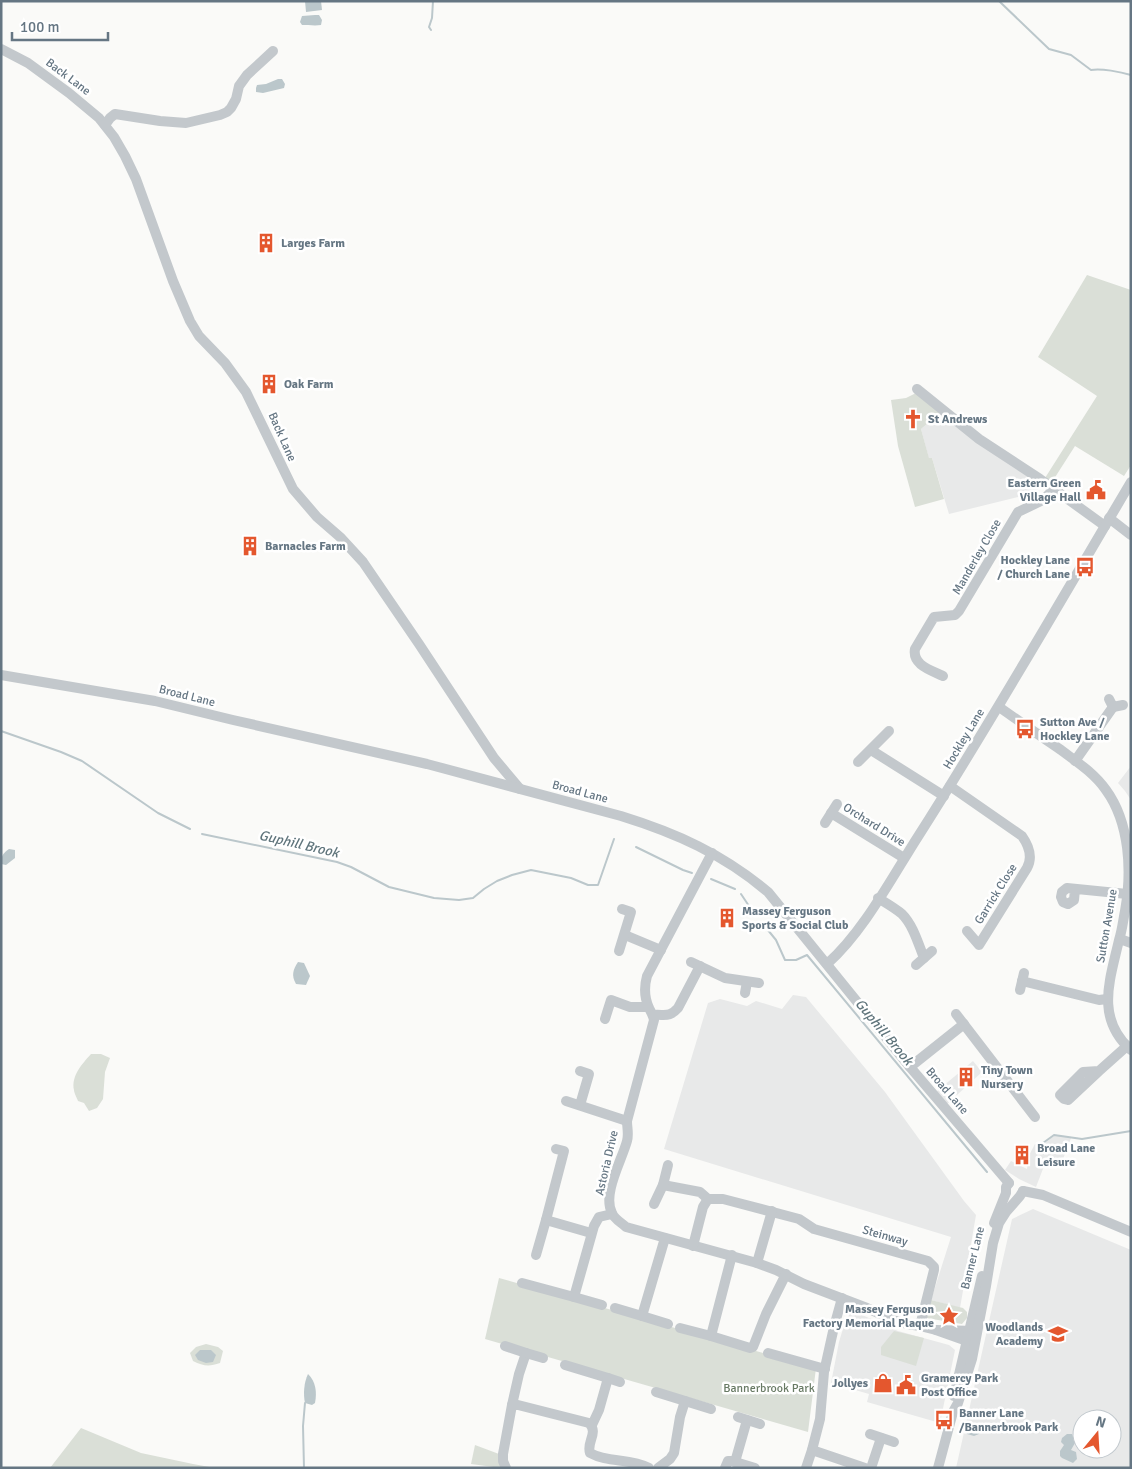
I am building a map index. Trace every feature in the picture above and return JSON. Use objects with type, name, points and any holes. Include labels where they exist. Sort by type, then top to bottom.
[{"type":"street","name":"Back Lane","points":[[1,49],[28,63],[58,84],[105,125],[121,148],[130,166],[190,321],[199,336],[225,363],[246,392],[293,489],[317,518],[340,537],[363,562],[420,644],[494,758],[520,789]]},
{"type":"street","points":[[105,125],[115,114],[186,123],[227,112],[236,99],[239,86],[247,75],[273,51]]},
{"type":"street","points":[[917,389],[978,439],[1054,489],[1131,535]]},
{"type":"street","name":"Hockley Lane","points":[[827,964],[857,930],[944,796],[999,707],[1131,482]]},
{"type":"street","name":"Manderley Close","points":[[943,676],[920,664],[916,660],[915,649],[934,617],[955,615],[959,611],[1018,512],[1043,500],[1054,489]]},
{"type":"street","name":"Broad Lane","points":[[1,675],[155,701],[427,764],[650,825],[712,853],[731,863],[768,892],[910,1067],[1009,1183]]},
{"type":"street","points":[[1075,761],[1115,704]]},
{"type":"street","name":"Sutton Avenue","points":[[999,707],[1092,772],[1108,792],[1121,817],[1127,853],[1127,894],[1120,939],[1110,976],[1108,1009],[1114,1028],[1129,1048]]},
{"type":"street","points":[[858,762],[889,731]]},
{"type":"street","points":[[871,750],[944,796]]},
{"type":"street","name":"Garrick Close","points":[[950,786],[1022,836],[1028,846],[1030,860],[1027,868],[979,945],[966,931]]},
{"type":"street","name":"Orchard Drive","points":[[825,822],[837,804]]},
{"type":"street","name":"Orchard Drive","points":[[831,813],[904,858]]},
{"type":"street","name":"Astoria Drive","points":[[712,853],[647,976],[644,988],[654,1020],[653,1027],[627,1121],[628,1139],[613,1180],[609,1199],[612,1214],[626,1227],[757,1263],[894,1320],[936,1330],[967,1341]]},
{"type":"street","points":[[1075,889],[1127,894]]},
{"type":"street","points":[[878,898],[904,916],[928,954],[916,965]]},
{"type":"street","points":[[619,951],[630,912],[622,909]]},
{"type":"street","points":[[625,935],[661,950]]},
{"type":"street","points":[[1120,939],[1131,943]]},
{"type":"street","points":[[605,1019],[612,996],[630,1007],[666,1015],[673,1014],[678,1008],[696,964],[725,978],[759,983]]},
{"type":"street","points":[[1022,981],[1099,1000],[1108,999]]},
{"type":"street","points":[[745,993],[747,982]]},
{"type":"street","points":[[956,1014],[1032,1113],[1038,1103]]},
{"type":"street","points":[[910,1067],[964,1024]]},
{"type":"street","points":[[1099,1072],[1129,1048]]},
{"type":"street","points":[[580,1105],[589,1074]]},
{"type":"street","points":[[566,1101],[627,1121]]},
{"type":"street","points":[[536,1255],[565,1151]]},
{"type":"street","points":[[654,1204],[668,1165]]},
{"type":"street","points":[[1021,1194],[1020,1184],[1018,1183],[1012,1182],[1006,1187],[1006,1193],[1010,1198],[1013,1199],[1021,1194],[1043,1195],[1131,1232]]},
{"type":"street","name":"Steinway","points":[[662,1185],[700,1192],[708,1199],[723,1199],[772,1211],[799,1219],[814,1229],[932,1263],[934,1270],[920,1326]]},
{"type":"street","name":"Banner Lane","points":[[938,1468],[953,1412],[958,1403],[972,1360],[974,1304],[996,1218],[1006,1193]]},
{"type":"street","name":"Banner Lane","points":[[953,1412],[952,1403],[967,1341],[973,1331],[982,1306],[993,1243],[999,1223],[1021,1194]]},
{"type":"street","points":[[693,1246],[703,1207],[708,1199]]},
{"type":"street","points":[[757,1263],[772,1211]]},
{"type":"street","points":[[574,1297],[592,1234],[599,1217],[612,1214]]},
{"type":"street","points":[[546,1220],[592,1234]]},
{"type":"street","points":[[642,1316],[665,1238]]},
{"type":"street","points":[[711,1336],[732,1256]]},
{"type":"street","points":[[680,1328],[750,1348],[753,1347],[766,1314],[786,1274]]},
{"type":"street","points":[[522,1282],[602,1305]]},
{"type":"street","points":[[806,1468],[820,1419],[825,1369],[842,1298]]},
{"type":"street","points":[[615,1308],[668,1324]]},
{"type":"street","name":"Astoria Drive","points":[[936,1330],[973,1331]]},
{"type":"street","points":[[505,1346],[543,1358]]},
{"type":"street","points":[[506,1468],[503,1461],[512,1405],[526,1353]]},
{"type":"street","points":[[768,1353],[825,1369]]},
{"type":"street","points":[[565,1365],[620,1382]]},
{"type":"street","points":[[608,1378],[592,1425],[593,1433],[588,1447],[589,1450],[602,1463],[637,1462],[649,1468]]},
{"type":"street","points":[[656,1392],[711,1409]]},
{"type":"street","points":[[658,1468],[674,1453],[680,1417],[685,1401]]},
{"type":"street","points":[[512,1405],[592,1425]]},
{"type":"street","points":[[735,1462],[742,1419],[760,1424]]},
{"type":"street","points":[[870,1434],[894,1442]]},
{"type":"street","points":[[871,1468],[881,1438]]},
{"type":"street","points":[[812,1450],[865,1468]]},
{"type":"street","points":[[725,1468],[728,1461],[755,1468]]},
{"type":"shaded area","points":[[305,1],[321,1],[322,10],[306,12]]},
{"type":"shaded area","points":[[319,15],[322,20],[321,25],[302,25],[300,22],[302,16]]},
{"type":"shaded area","points":[[282,79],[285,84],[284,88],[263,93],[256,92],[257,85],[266,84]]},
{"type":"shaded area","points":[[941,412],[1043,487],[1026,495],[949,514],[932,458],[929,459],[921,429]]},
{"type":"shaded area","points":[[1131,766],[1131,800],[1118,783]]},
{"type":"shaded area","points":[[9,849],[15,850],[15,858],[6,865],[1,864],[3,855]]},
{"type":"shaded area","points":[[298,962],[304,963],[310,976],[306,985],[296,984],[294,981],[293,973]]},
{"type":"shaded area","points":[[793,995],[806,997],[885,1092],[976,1215],[960,1308],[931,1300],[951,1237],[664,1149],[708,1003],[720,999],[747,1006],[756,1001],[782,1009]]},
{"type":"shaded area","points":[[973,1061],[982,1072],[946,1105],[936,1092]]},
{"type":"shaded area","points":[[1055,1135],[1071,1138],[1060,1167],[1046,1161],[1036,1187],[1005,1170],[1011,1161],[1027,1169],[1028,1162],[1026,1161],[1035,1144],[1044,1144]]},
{"type":"shaded area","name":"Woodlands Academy","points":[[1033,1209],[1131,1250],[1131,1468],[956,1468],[1012,1219]]},
{"type":"shaded area","points":[[851,1312],[860,1314],[898,1331],[949,1345],[955,1350],[940,1423],[867,1402],[869,1394],[831,1383],[839,1342],[845,1322]]},
{"type":"shaded area","points":[[200,1350],[211,1350],[216,1355],[213,1362],[206,1363],[198,1360],[195,1355]]},
{"type":"shaded area","points":[[308,1374],[313,1380],[316,1391],[315,1403],[312,1405],[305,1403],[304,1399]]},
{"type":"shaded area","points":[[970,1423],[977,1425],[980,1431],[979,1434],[974,1436],[967,1434],[963,1425]]},
{"type":"shaded area","points":[[1067,1434],[1072,1434],[1072,1459],[1077,1459],[1073,1463],[1060,1456],[1060,1451],[1064,1445],[1061,1442],[1062,1438]]},
{"type":"green space","points":[[1087,275],[1131,290],[1131,465],[1124,476],[1075,446],[1052,482],[1045,478],[1097,396],[1038,357]]},
{"type":"green space","points":[[916,393],[941,412],[921,429],[944,499],[915,507],[898,446],[891,400],[906,398]]},
{"type":"green space","points":[[91,1054],[101,1054],[110,1058],[105,1072],[103,1099],[97,1108],[89,1111],[84,1103],[78,1101],[74,1093],[74,1080],[78,1070]]},
{"type":"green space","name":"Bannerbrook Park","points":[[499,1278],[816,1368],[808,1432],[485,1339]]},
{"type":"green space","points":[[931,1300],[963,1308],[967,1312],[967,1318],[962,1324],[926,1318]]},
{"type":"green space","points":[[894,1331],[924,1338],[916,1366],[881,1355],[881,1347]]},
{"type":"green space","points":[[206,1344],[218,1347],[223,1351],[220,1363],[206,1365],[193,1361],[190,1353],[196,1347]]},
{"type":"green space","points":[[81,1428],[141,1453],[215,1468],[50,1468]]},
{"type":"green space","points":[[475,1445],[499,1454],[501,1468],[471,1464]]},
{"type":"waterway","points":[[431,30],[429,27],[432,18],[433,1]]},
{"type":"waterway","points":[[999,1],[1049,49],[1071,55],[1091,70],[1105,70],[1131,75]]},
{"type":"waterway","points":[[1,731],[82,761],[158,813],[190,829]]},
{"type":"waterway","name":"Guphill Brook","points":[[202,834],[337,862],[351,867],[389,887],[434,898],[459,900],[473,898],[497,881],[531,870],[571,878],[588,885],[598,885],[614,839]]},
{"type":"waterway","name":"Guphill Brook","points":[[636,847],[692,873]]},
{"type":"waterway","points":[[711,879],[735,889]]},
{"type":"waterway","points":[[741,894],[755,915]]},
{"type":"waterway","name":"Guphill Brook","points":[[763,924],[776,940],[785,960],[796,960],[807,955],[987,1172]]},
{"type":"waterway","name":"Guphill Brook","points":[[1043,1143],[1054,1135],[1082,1139],[1131,1131]]},
{"type":"waterway","points":[[304,1468],[303,1426],[305,1403]]},
{"type":"place","name":"Larges Farm","points":[[266,243]]},
{"type":"place","name":"Oak Farm","points":[[269,384]]},
{"type":"place","name":"St Andrews","points":[[913,419]]},
{"type":"place","name":"Eastern Green Village Hall","points":[[1096,490]]},
{"type":"place","name":"Barnacles Farm","points":[[250,546]]},
{"type":"place","name":"Hockley Lane / Church Lane","points":[[1085,567]]},
{"type":"place","name":"Sutton Ave / Hockley Lane","points":[[1025,729]]},
{"type":"place","name":"Massey Ferguson Sports & Social Club","points":[[727,918]]},
{"type":"place","name":"Tiny Town Nursery","points":[[966,1077]]},
{"type":"place","name":"Broad Lane Leisure","points":[[1022,1155]]},
{"type":"place","name":"Massey Ferguson Factory Memorial Plaque","points":[[949,1316]]},
{"type":"place","name":"Woodlands Academy","points":[[1058,1334]]},
{"type":"place","name":"Jollyes","points":[[883,1383]]},
{"type":"place","name":"Gramercy Park Post Office","points":[[906,1385]]},
{"type":"place","name":"Banner Lane /Bannerbrook Park","points":[[944,1420]]}]
